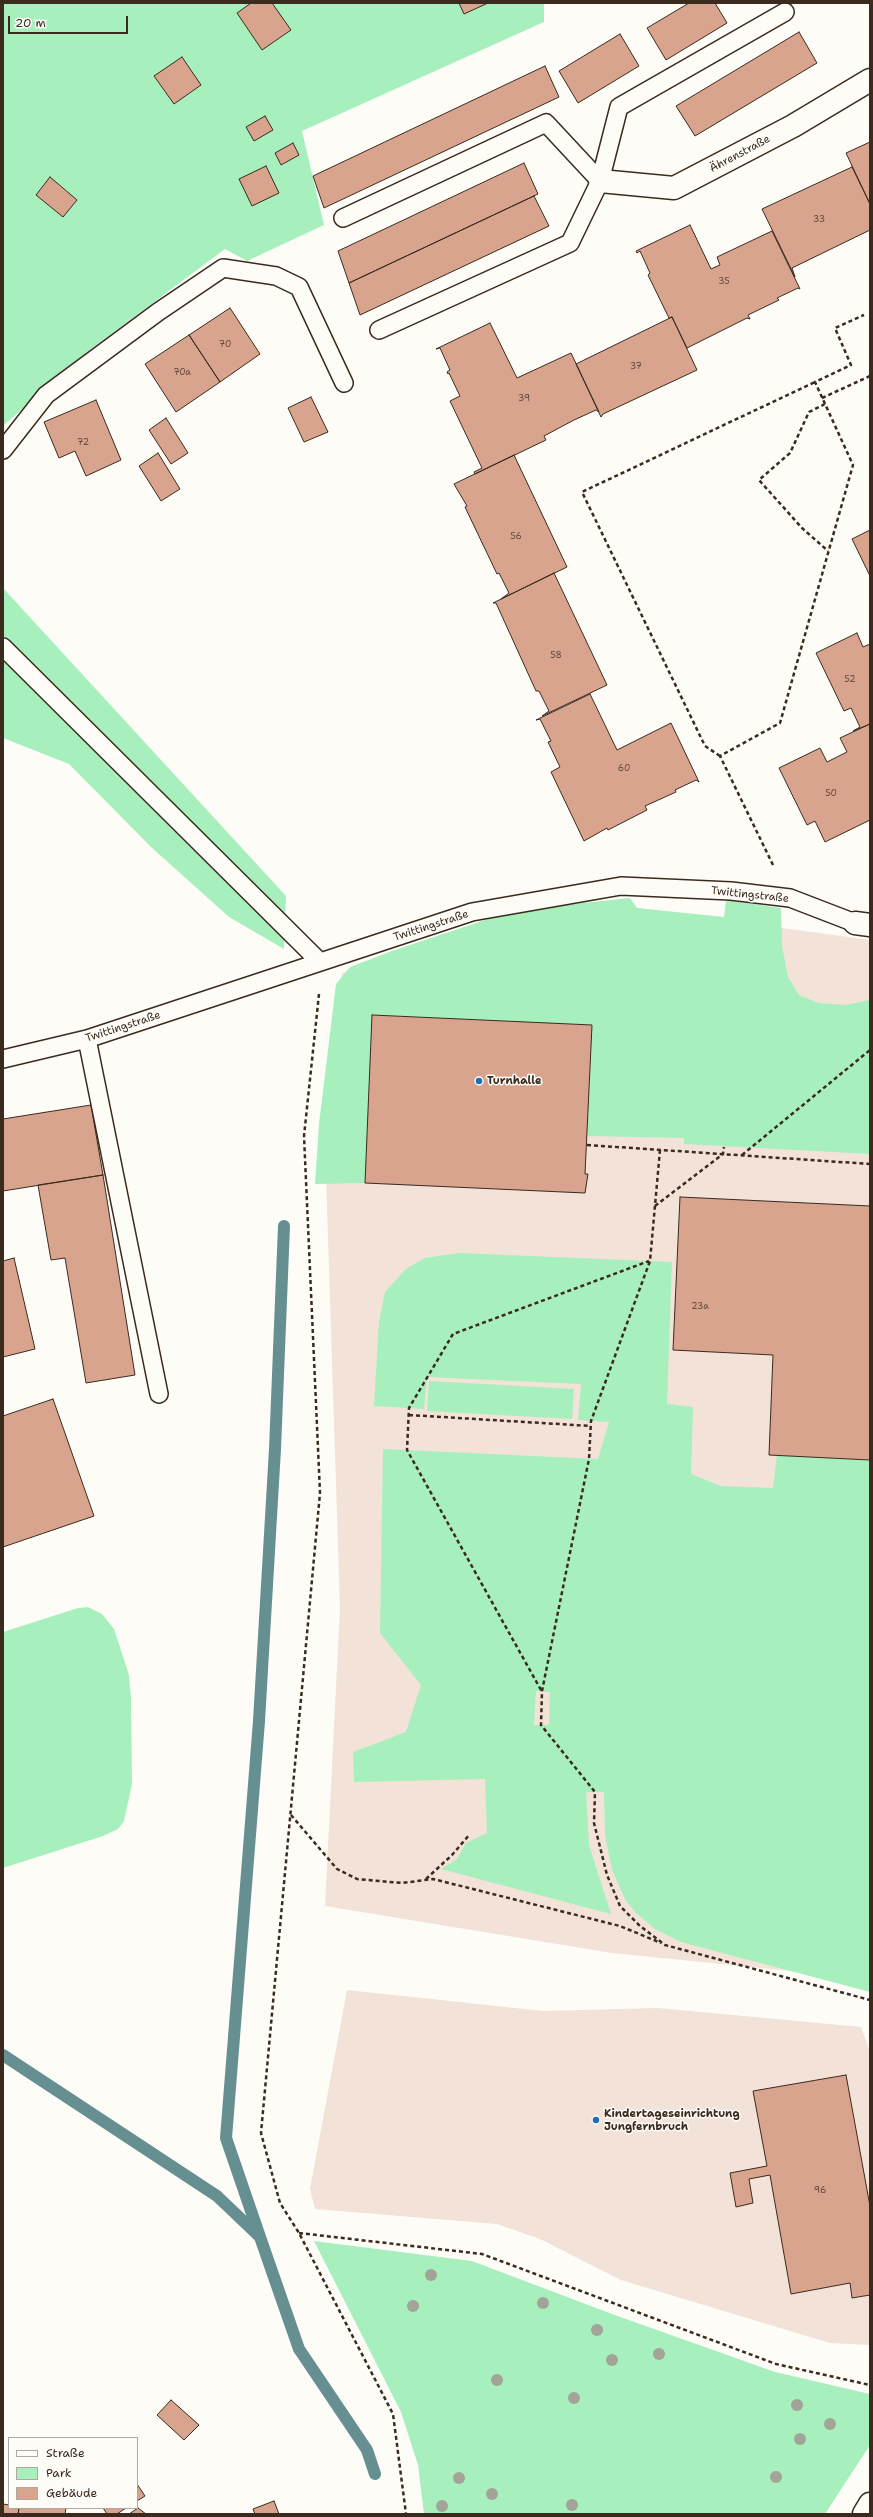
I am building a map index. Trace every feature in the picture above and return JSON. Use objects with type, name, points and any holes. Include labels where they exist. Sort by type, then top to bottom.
[{"type":"street","name":"Ährenstraße","points":[[600,181],[674,188],[793,126],[870,80]]},
{"type":"street","points":[[864,2514],[870,2504]]},
{"type":"lane","points":[[379,330],[570,243],[600,181],[619,107],[785,12]]},
{"type":"lane","points":[[343,218],[546,124],[600,181]]},
{"type":"lane","points":[[3,450],[46,395],[158,312],[223,268],[276,276],[299,287],[344,383]]},
{"type":"lane","points":[[3,647],[320,962]]},
{"type":"lane","name":"Twittingstraße","points":[[3,1059],[87,1039],[472,912],[621,886],[731,891],[790,898],[863,924]]},
{"type":"lane","points":[[87,1039],[159,1394]]},
{"type":"path","points":[[790,898],[720,756],[705,746],[582,492],[851,365],[835,328],[864,315]]},
{"type":"path","points":[[822,398],[870,376]]},
{"type":"path","points":[[720,756],[780,723],[853,465],[815,382]]},
{"type":"path","points":[[825,404],[809,412],[790,453],[759,480],[802,528],[828,551]]},
{"type":"path","points":[[320,962],[318,1014],[304,1136],[320,1493],[261,2133],[280,2203],[299,2233],[393,2414],[406,2514]]},
{"type":"path","points":[[742,1155],[870,1050]]},
{"type":"path","points":[[587,1145],[870,1164]]},
{"type":"path","points":[[655,1206],[723,1154],[724,1147]]},
{"type":"path","points":[[660,1150],[650,1261],[591,1426],[589,1459],[542,1691],[541,1726],[595,1792],[595,1830],[607,1874],[620,1906],[640,1926],[665,1945]]},
{"type":"path","points":[[542,1691],[407,1450],[409,1408],[453,1334],[650,1261]]},
{"type":"path","points":[[409,1415],[591,1426]]},
{"type":"path","points":[[290,1815],[333,1864],[346,1874],[371,1881],[402,1882],[433,1878],[620,1926],[665,1945],[870,2000]]},
{"type":"path","points":[[425,1879],[452,1855],[470,1834]]},
{"type":"path","points":[[299,2233],[482,2254],[776,2364],[870,2385]]},
{"type":"shaded area","points":[[615,905],[870,940],[870,1979],[612,1953],[325,1906],[340,1608],[326,1176],[342,973]]},
{"type":"shaded area","name":"Kindertageseinrichtung Jungfernbruch","points":[[347,1990],[543,2011],[658,2008],[861,2027],[870,2052],[870,2345],[830,2343],[621,2280],[540,2239],[497,2224],[315,2209],[310,2189]]},
{"type":"green space","points":[[3,3],[544,3],[544,22],[302,131],[324,225],[247,261],[225,249],[87,352],[3,426]]},
{"type":"green space","points":[[3,588],[286,896],[284,949],[229,917],[151,847],[69,764],[3,738]]},
{"type":"green space","points":[[630,898],[637,908],[724,917],[726,900],[781,908],[782,946],[788,977],[799,995],[818,1003],[845,1005],[870,1000],[870,1154],[684,1144],[684,1138],[587,1136],[592,1025],[373,1015],[365,1183],[315,1184],[319,1124],[336,984],[350,967],[392,951],[488,919],[535,908]]},
{"type":"green space","points":[[459,1253],[672,1262],[667,1404],[693,1407],[691,1474],[721,1486],[773,1488],[777,1455],[870,1460],[870,1992],[681,1942],[655,1929],[636,1913],[625,1899],[612,1870],[605,1835],[604,1792],[586,1792],[589,1845],[611,1914],[441,1869],[457,1859],[466,1843],[487,1833],[485,1779],[354,1782],[353,1752],[406,1732],[421,1685],[380,1633],[383,1449],[598,1459],[609,1422],[578,1420],[581,1384],[427,1377],[424,1409],[374,1406],[379,1322],[385,1292],[406,1269],[425,1258]],"holes":[[[536,1691],[550,1692],[549,1725],[534,1725]]]},
{"type":"green space","points":[[429,1381],[574,1389],[572,1419],[427,1411]]},
{"type":"green space","points":[[88,1607],[102,1614],[114,1629],[129,1675],[131,1699],[132,1784],[124,1821],[118,1829],[103,1836],[3,1868],[3,1632],[78,1608]]},
{"type":"green space","points":[[314,2241],[472,2261],[612,2314],[775,2372],[870,2394],[870,2445],[825,2514],[424,2514],[418,2465],[401,2412]]},
{"type":"building","points":[[251,3],[272,3],[291,30],[262,50],[237,13]]},
{"type":"building","points":[[459,3],[488,3],[464,14]]},
{"type":"building","points":[[689,3],[715,3],[727,23],[666,60],[647,28]]},
{"type":"building","points":[[799,32],[817,63],[695,136],[676,106]]},
{"type":"building","points":[[620,34],[639,66],[578,103],[559,71]]},
{"type":"building","points":[[182,57],[201,85],[174,104],[154,76]]},
{"type":"building","points":[[545,66],[559,97],[324,208],[313,176]]},
{"type":"building","points":[[265,116],[273,130],[254,141],[246,127]]},
{"type":"building","points":[[870,142],[870,204],[846,153]]},
{"type":"building","points":[[293,143],[299,155],[281,165],[275,153]]},
{"type":"building","points":[[524,163],[538,194],[349,283],[338,251]]},
{"type":"building","points":[[266,166],[279,193],[252,206],[239,179]]},
{"type":"building","points":[[852,167],[870,204],[870,230],[792,268],[795,277],[762,209]]},
{"type":"building","points":[[50,177],[77,200],[63,217],[36,195]]},
{"type":"building","points":[[534,196],[549,226],[360,315],[349,283]]},
{"type":"building","points":[[690,225],[711,269],[720,265],[717,257],[772,231],[800,289],[798,288],[777,298],[779,300],[748,315],[750,319],[747,318],[687,348],[672,317],[669,318],[648,275],[650,273],[640,251],[637,253],[636,251]]},
{"type":"building","points":[[230,308],[260,354],[220,382],[189,335]]},
{"type":"building","points":[[672,317],[697,370],[603,414],[601,417],[576,364]]},
{"type":"building","points":[[490,323],[517,378],[571,353],[599,412],[596,410],[574,420],[544,436],[546,440],[475,474],[474,472],[482,468],[450,401],[460,396],[449,373],[448,374],[447,372],[450,370],[440,348],[436,349]]},
{"type":"building","points":[[189,335],[220,382],[176,412],[145,364]]},
{"type":"building","points":[[311,397],[328,432],[304,442],[288,408]]},
{"type":"building","points":[[96,400],[121,460],[86,476],[75,451],[59,458],[44,422]]},
{"type":"building","points":[[166,418],[188,453],[171,464],[149,430]]},
{"type":"building","points":[[158,453],[180,489],[161,501],[139,466]]},
{"type":"building","points":[[514,455],[567,567],[501,599],[509,593],[499,573],[497,574],[465,507],[467,506],[454,484]]},
{"type":"building","points":[[870,530],[870,576],[852,539]]},
{"type":"building","points":[[554,573],[607,685],[542,716],[549,711],[539,691],[536,691],[496,603],[493,603]]},
{"type":"building","points":[[857,633],[863,647],[870,644],[870,724],[853,731],[860,727],[851,708],[844,711],[816,653]]},
{"type":"building","points":[[590,694],[617,750],[671,723],[699,782],[696,780],[675,790],[676,792],[645,806],[647,810],[608,830],[607,828],[584,841],[551,772],[560,767],[548,742],[551,741],[540,719],[536,720]]},
{"type":"building","points":[[870,724],[870,820],[825,842],[815,821],[807,825],[779,768],[820,748],[827,762],[847,752],[840,738]]},
{"type":"building","name":"Turnhalle","points":[[372,1015],[592,1025],[585,1174],[588,1174],[585,1193],[365,1183]]},
{"type":"building","points":[[91,1105],[103,1175],[3,1191],[3,1119]]},
{"type":"building","points":[[103,1175],[135,1375],[86,1383],[65,1258],[51,1260],[38,1185]]},
{"type":"building","points":[[680,1197],[870,1206],[870,1460],[769,1455],[773,1355],[673,1350]]},
{"type":"building","points":[[14,1258],[35,1349],[3,1357],[3,1261]]},
{"type":"building","points":[[53,1399],[94,1516],[3,1547],[3,1416]]},
{"type":"building","points":[[846,2075],[870,2206],[870,2295],[852,2298],[850,2283],[791,2294],[770,2175],[749,2179],[753,2203],[736,2207],[730,2173],[767,2166],[753,2091]]},
{"type":"building","points":[[171,2400],[199,2425],[184,2440],[157,2415]]},
{"type":"building","points":[[138,2486],[145,2496],[138,2500]]},
{"type":"building","points":[[274,2501],[279,2514],[255,2514],[253,2509]]},
{"type":"building","points":[[3,2504],[8,2505],[8,2509],[19,2509],[18,2514],[3,2514]]},
{"type":"building","points":[[138,2508],[146,2514],[129,2514]]},
{"type":"building","points":[[19,2509],[66,2509],[65,2514],[18,2514]]},
{"type":"building","points":[[104,2509],[124,2509],[117,2514],[107,2514]]},
{"type":"waterway","points":[[260,2237],[226,2138],[259,1721],[275,1449],[284,1226]]},
{"type":"waterway","points":[[3,2055],[217,2196],[260,2237],[299,2349],[367,2450],[375,2474]]},
{"type":"place","name":"Turnhalle","points":[[479,1081]]},
{"type":"place","name":"Kindertageseinrichtung Jungfernbruch","points":[[596,2120]]}]
